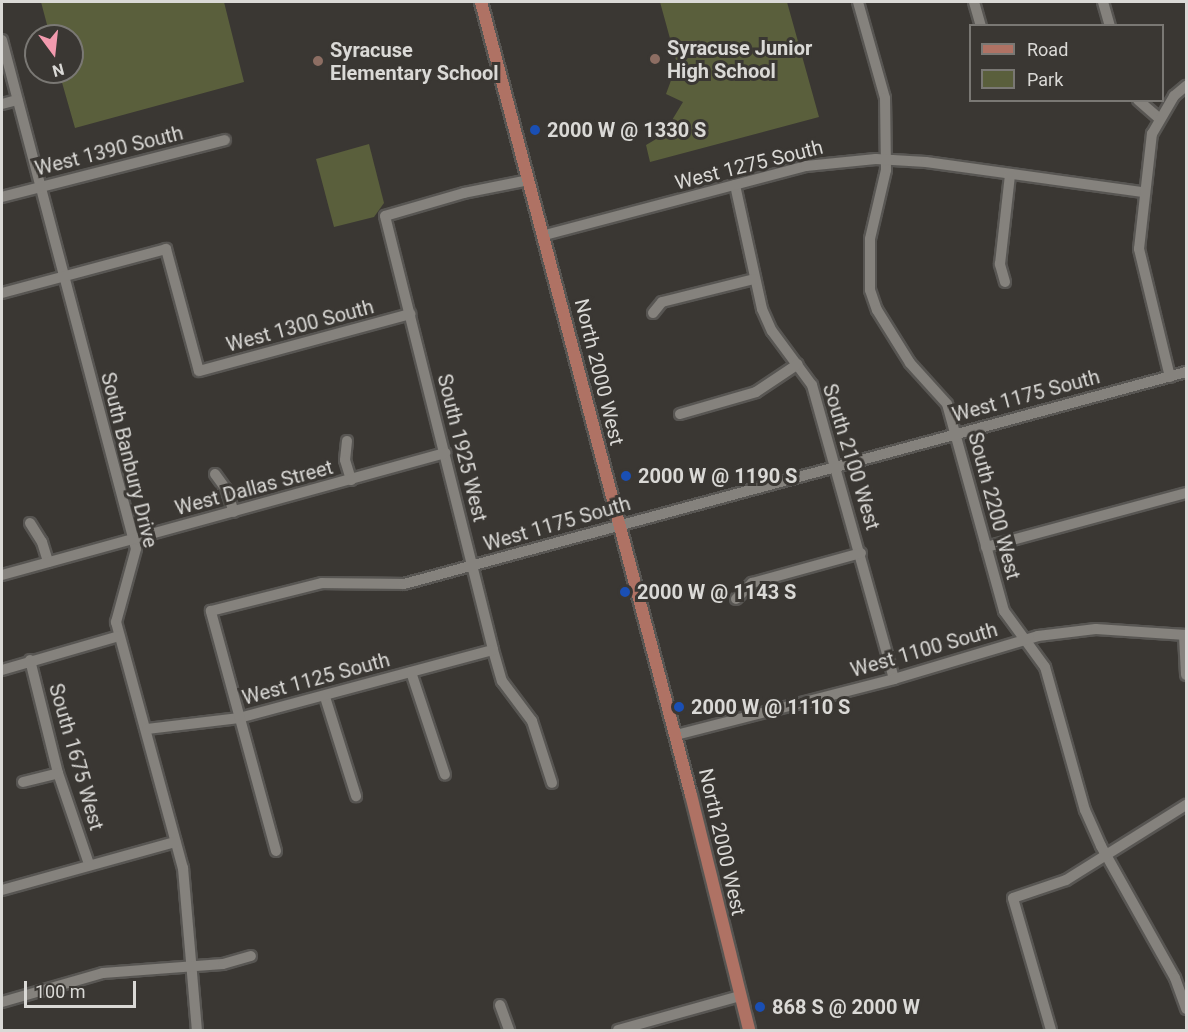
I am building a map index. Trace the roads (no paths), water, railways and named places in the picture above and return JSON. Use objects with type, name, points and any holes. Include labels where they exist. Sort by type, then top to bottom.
[{"type":"main road","name":"North 2000 West","points":[[482,2],[545,235],[618,525],[676,735],[749,1030]]},
{"type":"street","name":"South 2200 West","points":[[858,2],[885,98],[887,159],[884,185],[870,239],[870,290],[877,310],[910,363],[947,404],[1004,611],[1045,667],[1085,810],[1106,856],[1175,978],[1186,1009]]},
{"type":"street","points":[[974,2],[980,24]]},
{"type":"street","points":[[1103,2],[1109,24]]},
{"type":"street","name":"South Banbury Drive","points":[[2,40],[134,538],[135,563],[118,607],[119,636],[147,729],[183,868],[197,1030]]},
{"type":"street","points":[[1170,377],[1141,267],[1143,192],[1152,134],[1159,118],[1174,96],[1186,86]]},
{"type":"street","points":[[2,104],[17,100]]},
{"type":"street","points":[[1140,102],[1159,118]]},
{"type":"street","name":"West 1390 South","points":[[2,197],[225,140]]},
{"type":"street","name":"West 1275 South","points":[[545,235],[806,166],[887,159],[1143,192]]},
{"type":"street","points":[[1005,282],[1000,264],[1010,175]]},
{"type":"street","name":"South 1925 West","points":[[529,180],[464,193],[386,216],[502,681],[532,721],[552,783]]},
{"type":"street","name":"South 2100 West","points":[[735,185],[754,279],[772,331],[812,385],[837,466],[894,679]]},
{"type":"street","name":"West 1300 South","points":[[64,274],[166,249],[199,371],[410,314]]},
{"type":"street","points":[[2,293],[64,274]]},
{"type":"street","points":[[652,313],[662,302],[754,279]]},
{"type":"street","points":[[680,414],[756,392],[798,364]]},
{"type":"street","name":"West 1175 South","points":[[239,718],[211,611],[322,583],[404,584],[1186,372]]},
{"type":"street","points":[[347,441],[345,460],[351,480]]},
{"type":"street","name":"West Dallas Street","points":[[2,575],[446,453]]},
{"type":"street","points":[[215,474],[226,489],[234,512]]},
{"type":"street","points":[[986,546],[1186,493]]},
{"type":"street","points":[[30,523],[42,542],[48,562]]},
{"type":"street","points":[[736,599],[752,583],[861,553]]},
{"type":"street","name":"West 1100 South","points":[[676,735],[894,679],[1026,640],[1096,629],[1185,635]]},
{"type":"street","points":[[1185,635],[1186,675]]},
{"type":"street","points":[[2,670],[119,636]]},
{"type":"street","name":"West 1125 South","points":[[147,729],[239,718],[325,697],[493,650]]},
{"type":"street","name":"South 1675 West","points":[[30,660],[58,773],[89,864]]},
{"type":"street","points":[[411,672],[445,775]]},
{"type":"street","points":[[325,697],[356,796]]},
{"type":"street","points":[[239,718],[276,851]]},
{"type":"street","points":[[23,782],[58,773]]},
{"type":"street","points":[[1051,1030],[1014,898],[1066,880],[1186,805]]},
{"type":"street","points":[[2,890],[175,842]]},
{"type":"street","points":[[2,1002],[103,973],[192,964],[223,964],[251,956]]},
{"type":"street","points":[[1175,978],[1186,973]]},
{"type":"street","points":[[618,1030],[740,996]]},
{"type":"street","points":[[500,1005],[509,1030]]},
{"type":"place","name":"Syracuse Junior High School","points":[[655,59]]},
{"type":"place","name":"Syracuse Elementary School","points":[[318,61]]},
{"type":"place","name":"2000 W @ 1330 S","points":[[535,130]]},
{"type":"place","name":"2000 W @ 1190 S","points":[[626,476]]},
{"type":"place","name":"2000 W @ 1143 S","points":[[625,592]]},
{"type":"place","name":"2000 W @ 1110 S","points":[[679,707]]},
{"type":"place","name":"868 S @ 2000 W","points":[[760,1007]]}]
